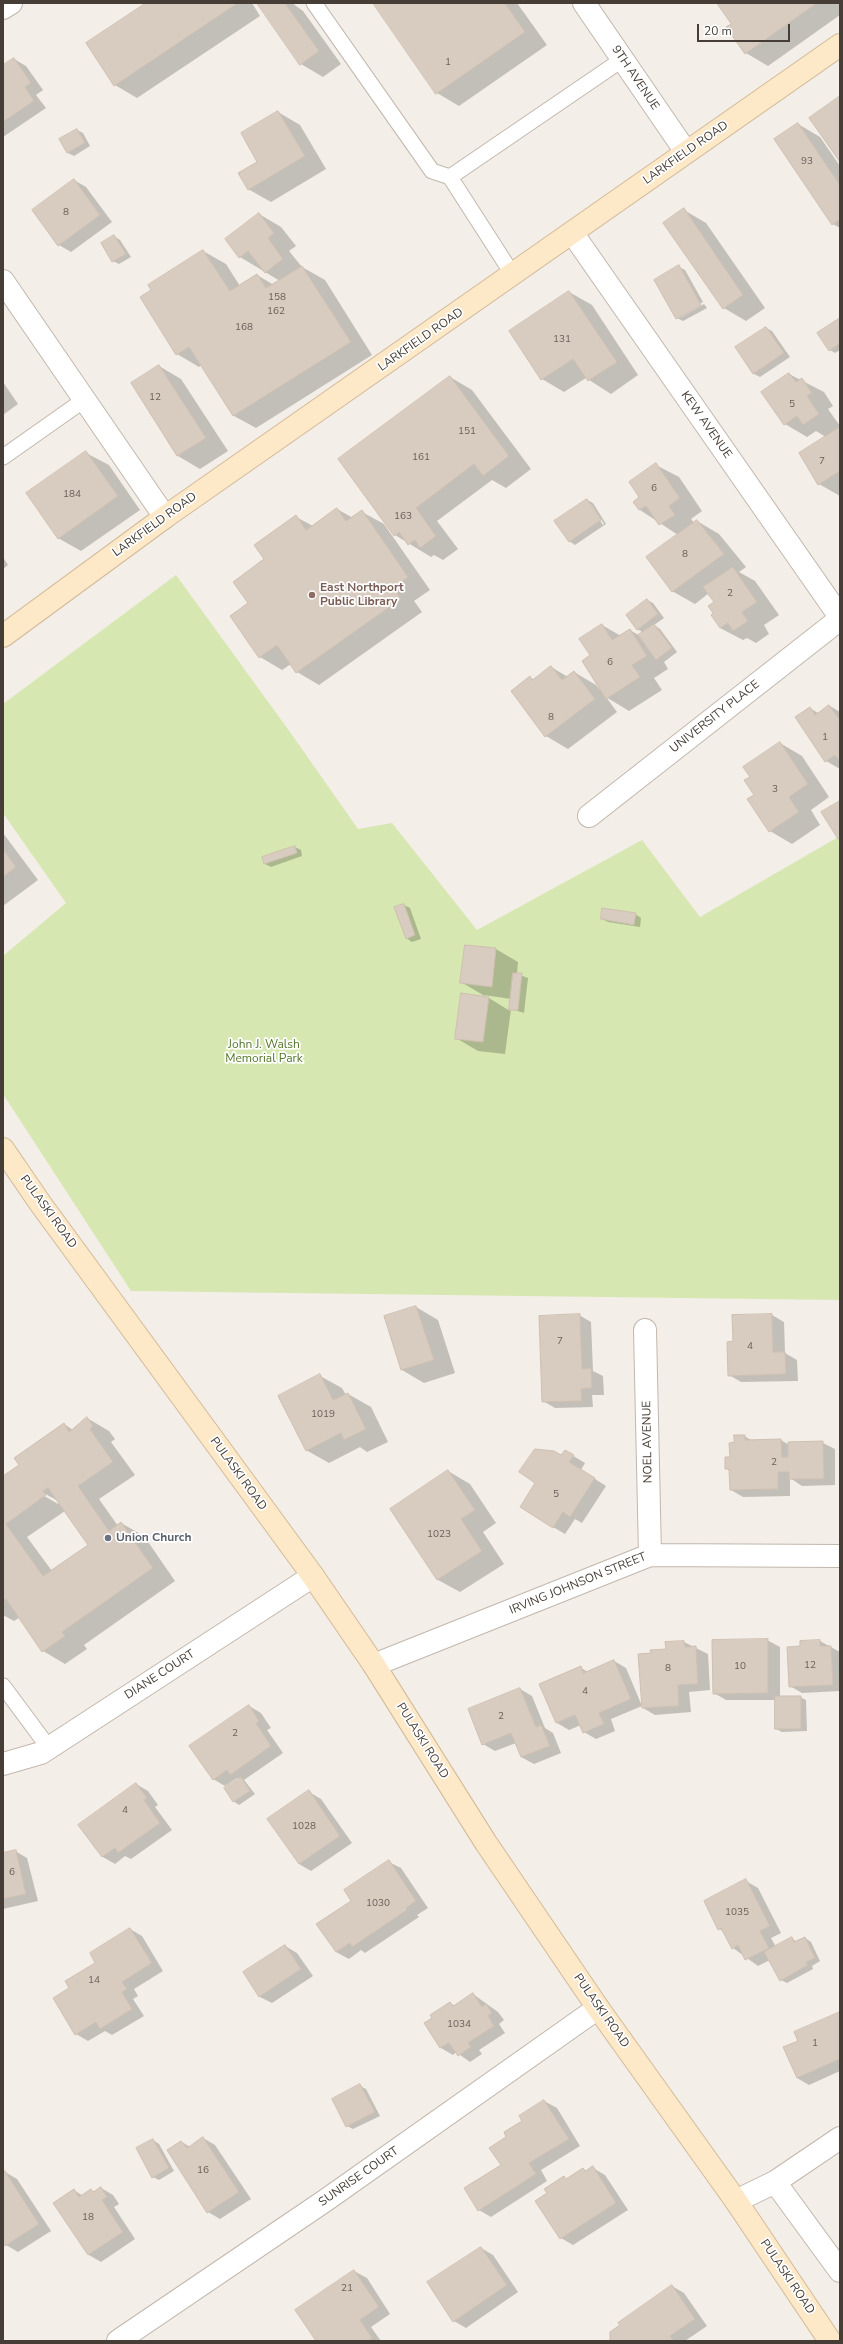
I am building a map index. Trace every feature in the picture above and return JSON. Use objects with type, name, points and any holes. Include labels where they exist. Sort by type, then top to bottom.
[{"type":"main road","name":"LARKFIELD ROAD","points":[[3,636],[165,518],[573,234],[686,152],[840,45]]},
{"type":"main road","name":"PULASKI ROAD","points":[[3,1149],[45,1209],[313,1576],[374,1665],[486,1843],[598,2008],[736,2201],[830,2341]]},
{"type":"street","points":[[3,8],[11,3]]},
{"type":"street","name":"9TH AVENUE","points":[[584,3],[686,152]]},
{"type":"street","name":"KEW AVENUE","points":[[573,234],[840,618]]},
{"type":"street","points":[[3,281],[165,518]]},
{"type":"street","name":"UNIVERSITY PLACE","points":[[589,816],[840,618]]},
{"type":"street","name":"NOEL AVENUE","points":[[646,1330],[650,1555]]},
{"type":"street","name":"IRVING JOHNSON STREET","points":[[374,1665],[650,1555],[840,1556]]},
{"type":"street","name":"DIANE COURT","points":[[3,1764],[41,1753],[313,1576]]},
{"type":"street","name":"SUNRISE COURT","points":[[118,2341],[326,2200],[598,2008]]},
{"type":"street","points":[[736,2201],[776,2182],[840,2138]]},
{"type":"street","points":[[776,2182],[840,2271]]},
{"type":"lane","points":[[314,3],[432,171],[450,177],[513,275]]},
{"type":"lane","points":[[450,177],[623,60]]},
{"type":"lane","points":[[3,457],[84,400]]},
{"type":"lane","points":[[3,1686],[49,1748]]},
{"type":"green space","name":"John J. Walsh Memorial Park","points":[[176,575],[290,732],[358,829],[392,823],[477,930],[642,840],[700,917],[840,836],[840,1300],[131,1291],[3,1094],[3,956],[66,903],[3,813],[3,704]]},
{"type":"building","points":[[146,3],[238,3],[114,86],[86,43]]},
{"type":"building","points":[[257,3],[285,3],[319,51],[300,65]]},
{"type":"building","points":[[373,3],[505,3],[525,32],[436,94]]},
{"type":"building","points":[[717,3],[817,3],[745,54],[726,27],[731,24]]},
{"type":"building","points":[[14,58],[31,83],[25,87],[34,101],[3,122],[3,65]]},
{"type":"building","points":[[840,96],[840,162],[809,118]]},
{"type":"building","points":[[278,111],[305,156],[248,190],[238,173],[257,162],[241,133]]},
{"type":"building","points":[[798,123],[840,185],[840,219],[832,225],[774,139]]},
{"type":"building","points":[[77,129],[85,143],[67,153],[59,139]]},
{"type":"building","points":[[74,179],[100,215],[58,246],[32,210]]},
{"type":"building","points":[[684,208],[743,295],[723,309],[663,223]]},
{"type":"building","points":[[259,213],[274,233],[268,238],[283,259],[265,273],[248,251],[239,258],[225,239]]},
{"type":"building","points":[[114,235],[126,254],[112,262],[101,243]]},
{"type":"building","points":[[203,250],[230,291],[257,274],[266,288],[302,266],[351,342],[233,416],[189,347],[176,355],[140,297],[151,290],[148,285]]},
{"type":"building","points":[[679,265],[701,305],[676,319],[654,280]]},
{"type":"building","points":[[569,291],[617,362],[588,381],[573,359],[541,380],[509,331]]},
{"type":"building","points":[[840,318],[840,343],[829,351],[817,333]]},
{"type":"building","points":[[766,327],[784,353],[753,374],[735,347]]},
{"type":"building","points":[[159,365],[206,438],[177,456],[131,383]]},
{"type":"building","points":[[789,373],[796,382],[802,378],[812,393],[807,396],[819,414],[803,425],[797,416],[784,425],[761,392]]},
{"type":"building","points":[[450,376],[509,456],[483,476],[474,464],[416,508],[436,536],[420,548],[415,540],[408,545],[399,532],[394,536],[338,459]]},
{"type":"building","points":[[840,427],[840,471],[818,485],[799,453]]},
{"type":"building","points":[[86,451],[118,496],[58,539],[26,493]]},
{"type":"building","points":[[656,463],[680,498],[669,506],[675,515],[659,525],[646,506],[639,510],[633,502],[639,497],[629,482]]},
{"type":"building","points":[[587,499],[601,520],[569,542],[554,521]]},
{"type":"building","points":[[337,508],[346,521],[362,510],[408,577],[393,588],[401,599],[296,673],[277,645],[259,658],[230,616],[248,603],[233,582],[264,559],[254,545],[296,515],[306,530]]},
{"type":"building","points":[[697,520],[724,554],[672,592],[646,557]]},
{"type":"building","points":[[733,567],[757,602],[742,612],[748,621],[733,631],[728,623],[720,628],[711,615],[713,613],[708,606],[714,602],[703,587]]},
{"type":"building","points":[[647,599],[658,614],[637,630],[626,615]]},
{"type":"building","points":[[602,624],[612,640],[630,629],[647,656],[632,665],[640,677],[606,699],[582,661],[590,655],[579,639]]},
{"type":"building","points":[[654,624],[672,648],[656,660],[638,635]]},
{"type":"building","points":[[551,666],[562,680],[574,671],[595,699],[545,737],[511,691],[530,676],[532,680]]},
{"type":"building","points":[[829,705],[840,720],[840,762],[835,755],[825,762],[795,717],[810,707],[815,715]]},
{"type":"building","points":[[780,742],[808,784],[789,797],[799,812],[769,832],[747,799],[754,795],[744,780],[750,777],[743,767]]},
{"type":"building","points":[[840,801],[840,838],[838,839],[821,812]]},
{"type":"building","points":[[295,846],[297,853],[264,864],[262,857]]},
{"type":"building","points":[[3,849],[16,867],[3,877]]},
{"type":"building","points":[[404,904],[415,935],[406,939],[394,907]]},
{"type":"building","points":[[602,908],[636,913],[634,925],[601,919]]},
{"type":"building","points":[[465,945],[496,948],[492,987],[460,983]]},
{"type":"building","points":[[513,973],[522,973],[518,1010],[509,1010]]},
{"type":"building","points":[[461,993],[489,997],[483,1042],[455,1039]]},
{"type":"building","points":[[416,1306],[434,1360],[401,1370],[384,1316]]},
{"type":"building","points":[[580,1314],[582,1369],[591,1368],[592,1388],[581,1389],[582,1401],[542,1402],[539,1316]]},
{"type":"building","points":[[772,1314],[773,1352],[785,1352],[786,1374],[728,1376],[727,1342],[733,1341],[732,1315]]},
{"type":"building","points":[[320,1374],[333,1400],[348,1393],[366,1429],[344,1440],[341,1433],[306,1451],[278,1396]]},
{"type":"building","name":"Union Church","points":[[87,1417],[93,1426],[90,1429],[113,1462],[78,1486],[109,1531],[121,1522],[153,1568],[62,1632],[65,1636],[42,1652],[6,1599],[3,1601],[3,1476],[19,1465],[14,1458],[64,1423],[69,1432]],"holes":[[[48,1488],[88,1545],[43,1576],[6,1524],[46,1495],[43,1491]]]},
{"type":"building","points":[[734,1435],[745,1435],[745,1440],[781,1439],[782,1457],[788,1457],[788,1442],[823,1441],[824,1479],[789,1479],[789,1472],[778,1472],[778,1489],[730,1490],[729,1469],[725,1469],[725,1457],[730,1457],[729,1443],[734,1442]]},
{"type":"building","points":[[535,1449],[554,1451],[561,1455],[565,1450],[574,1455],[569,1462],[595,1478],[570,1517],[563,1512],[553,1528],[520,1507],[535,1483],[519,1472]]},
{"type":"building","points":[[448,1470],[475,1510],[461,1519],[482,1551],[437,1580],[390,1509]]},
{"type":"building","points":[[768,1639],[768,1693],[713,1694],[712,1640]]},
{"type":"building","points":[[820,1640],[820,1646],[831,1646],[833,1685],[789,1687],[787,1647],[800,1646],[800,1641]]},
{"type":"building","points":[[684,1641],[685,1647],[696,1646],[698,1684],[678,1685],[679,1706],[642,1708],[638,1654],[651,1653],[650,1650],[666,1649],[665,1642]]},
{"type":"building","points":[[614,1660],[631,1699],[599,1713],[604,1724],[583,1733],[575,1715],[556,1723],[539,1684],[581,1666],[583,1673]]},
{"type":"building","points":[[520,1688],[536,1727],[541,1725],[550,1746],[521,1757],[511,1733],[482,1745],[468,1709]]},
{"type":"building","points":[[775,1696],[801,1696],[801,1729],[775,1729]]},
{"type":"building","points":[[249,1705],[259,1721],[256,1723],[271,1746],[230,1775],[227,1770],[213,1780],[189,1746]]},
{"type":"building","points":[[241,1777],[250,1791],[233,1802],[224,1788]]},
{"type":"building","points":[[136,1783],[147,1798],[144,1800],[160,1823],[118,1853],[115,1848],[102,1857],[78,1825]]},
{"type":"building","points":[[309,1790],[340,1836],[299,1864],[267,1819]]},
{"type":"building","points":[[16,1850],[26,1894],[3,1899],[3,1853]]},
{"type":"building","points":[[389,1860],[416,1901],[406,1908],[407,1910],[352,1947],[350,1943],[336,1952],[316,1924],[351,1901],[344,1890]]},
{"type":"building","points":[[746,1879],[770,1926],[760,1931],[769,1948],[745,1960],[738,1945],[732,1949],[721,1928],[718,1930],[704,1901]]},
{"type":"building","points":[[130,1928],[152,1963],[122,1982],[127,1989],[122,1992],[132,2009],[100,2029],[96,2022],[75,2035],[53,1998],[69,1988],[65,1981],[95,1963],[90,1953]]},
{"type":"building","points":[[792,1937],[794,1942],[805,1937],[815,1958],[806,1962],[808,1965],[780,1981],[764,1952]]},
{"type":"building","points":[[285,1945],[301,1969],[259,1997],[243,1972]]},
{"type":"building","points":[[473,1993],[482,2007],[486,2004],[492,2013],[488,2016],[494,2026],[468,2043],[471,2047],[458,2056],[449,2043],[440,2048],[424,2023],[432,2018],[430,2015],[450,2002],[453,2006]]},
{"type":"building","points":[[840,2012],[840,2059],[797,2078],[783,2047],[798,2041],[794,2032]]},
{"type":"building","points":[[360,2084],[375,2112],[346,2127],[332,2099]]},
{"type":"building","points":[[544,2100],[569,2139],[529,2163],[536,2174],[478,2211],[464,2188],[501,2165],[489,2148],[506,2137],[504,2132],[522,2121],[519,2116]]},
{"type":"building","points":[[203,2137],[239,2192],[207,2213],[167,2150],[181,2141],[187,2148]]},
{"type":"building","points":[[153,2139],[169,2168],[152,2178],[136,2148]]},
{"type":"building","points":[[593,2166],[616,2203],[560,2239],[535,2201],[547,2193],[544,2189],[564,2176],[566,2179],[583,2168],[585,2171]]},
{"type":"building","points":[[5,2171],[39,2224],[5,2246],[3,2242],[3,2172]]},
{"type":"building","points":[[101,2187],[107,2197],[102,2200],[123,2232],[88,2255],[53,2203],[74,2189],[79,2197],[91,2189],[93,2192]]},
{"type":"building","points":[[481,2247],[507,2285],[453,2322],[427,2282]]},
{"type":"building","points":[[354,2270],[379,2307],[360,2320],[372,2338],[368,2341],[316,2341],[295,2310]]},
{"type":"building","points":[[672,2285],[695,2319],[670,2336],[674,2341],[610,2341],[610,2332],[620,2325],[618,2323]]},
{"type":"place","name":"East Northport Public Library","points":[[312,595]]},
{"type":"place","name":"Union Church","points":[[108,1538]]}]
